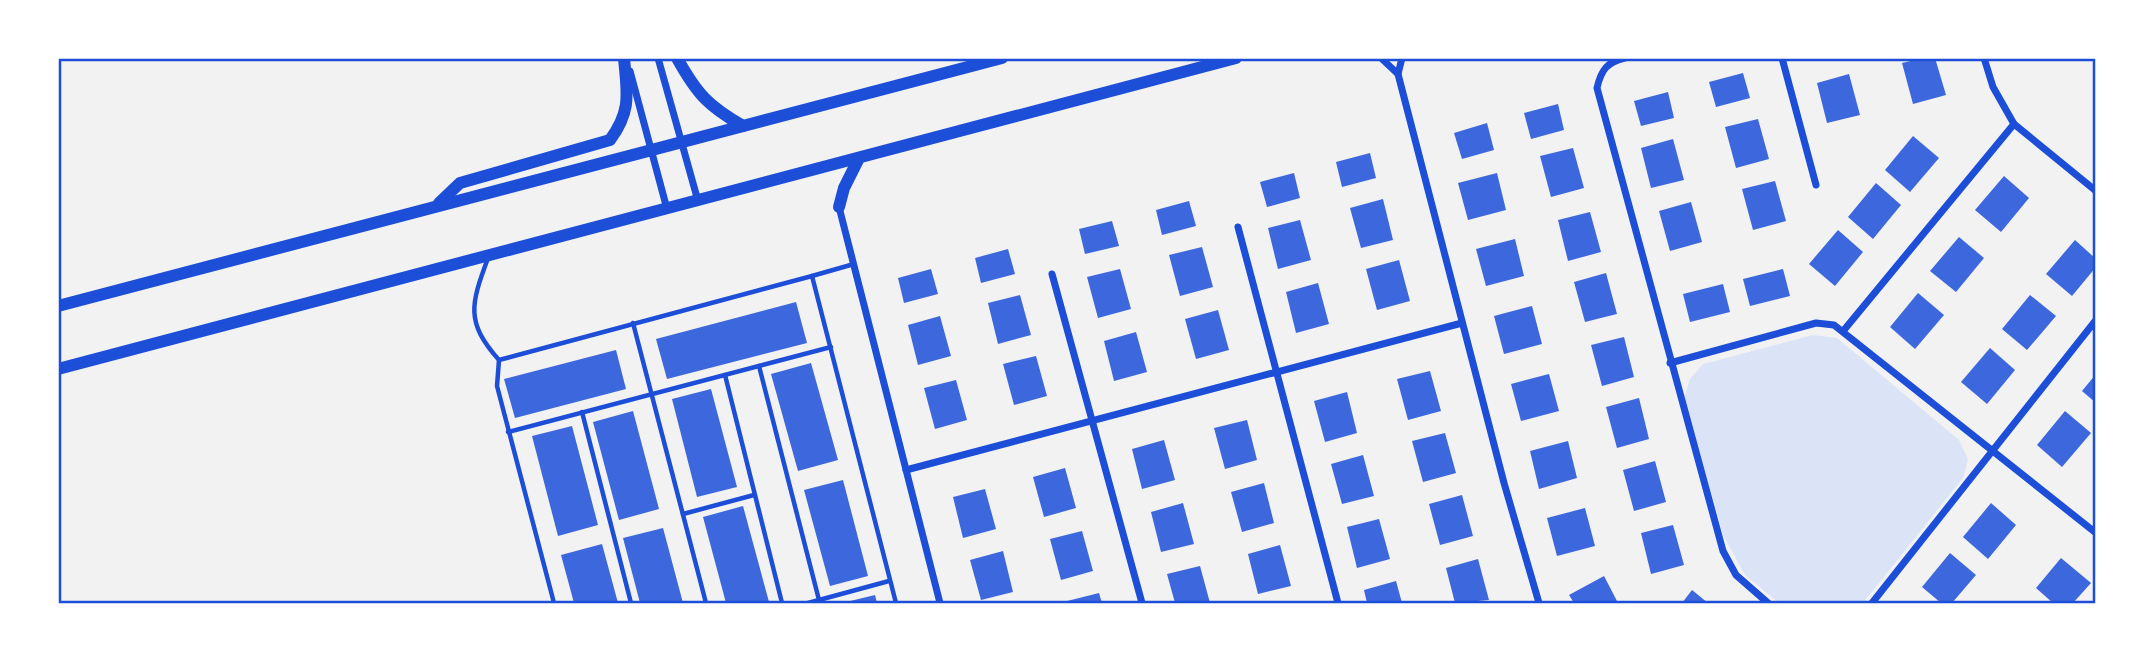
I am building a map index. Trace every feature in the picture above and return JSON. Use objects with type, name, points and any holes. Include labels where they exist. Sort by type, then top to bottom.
[{"type":"main road","points":[[436,205],[460,183],[610,140],[623,123],[628,104],[625,58]]},
{"type":"main road","points":[[677,58],[690,81],[713,109],[743,126]]},
{"type":"main road","points":[[58,306],[1002,58]]},
{"type":"main road","points":[[58,369],[1236,58]]},
{"type":"main road","points":[[839,207],[844,188],[859,158]]},
{"type":"street","points":[[625,58],[667,209]]},
{"type":"street","points":[[659,58],[698,201]]},
{"type":"street","points":[[1381,58],[1398,74]]},
{"type":"street","points":[[1402,58],[1398,74],[1462,323],[1539,603]]},
{"type":"street","points":[[1625,58],[1613,61],[1604,68],[1597,88],[1723,551],[1736,575],[1768,603]]},
{"type":"street","points":[[1782,58],[1816,184]]},
{"type":"street","points":[[1984,58],[1993,87],[2014,124],[2096,191]]},
{"type":"street","points":[[1843,330],[2014,124]]},
{"type":"street","points":[[839,207],[940,603]]},
{"type":"street","points":[[1238,227],[1338,603]]},
{"type":"street","points":[[1052,274],[1142,603]]},
{"type":"street","points":[[1872,603],[2096,320]]},
{"type":"street","points":[[1670,363],[1825,322],[1843,330],[2096,533]]},
{"type":"street","points":[[906,470],[1462,323]]},
{"type":"lane","points":[[489,254],[476,289],[474,312],[480,339],[499,360],[497,386],[554,603]]},
{"type":"lane","points":[[499,360],[854,264]]},
{"type":"lane","points":[[812,276],[896,603]]},
{"type":"lane","points":[[633,323],[706,603]]},
{"type":"lane","points":[[508,432],[831,347]]},
{"type":"lane","points":[[759,366],[819,600]]},
{"type":"lane","points":[[725,375],[782,603]]},
{"type":"lane","points":[[582,412],[631,603]]},
{"type":"lane","points":[[683,514],[754,495]]},
{"type":"lane","points":[[808,603],[890,581]]},
{"type":"shaded area","points":[[1813,335],[1837,338],[1959,440],[1968,459],[1963,478],[1863,603],[1779,603],[1745,575],[1723,535],[1684,398],[1690,379],[1703,364]]},
{"type":"building","points":[[1935,58],[1946,95],[1913,104],[1902,63]]},
{"type":"building","points":[[1743,73],[1750,98],[1716,107],[1709,82]]},
{"type":"building","points":[[1849,74],[1860,115],[1827,123],[1817,83]]},
{"type":"building","points":[[1668,92],[1674,118],[1641,126],[1634,101]]},
{"type":"building","points":[[1558,104],[1564,130],[1531,139],[1524,113]]},
{"type":"building","points":[[1758,119],[1769,159],[1736,168],[1725,127]]},
{"type":"building","points":[[1487,123],[1494,150],[1462,159],[1454,133]]},
{"type":"building","points":[[1913,136],[1939,158],[1910,192],[1885,170]]},
{"type":"building","points":[[1673,139],[1684,180],[1651,188],[1641,148]]},
{"type":"building","points":[[1573,148],[1584,188],[1551,197],[1540,156]]},
{"type":"building","points":[[1370,153],[1376,178],[1342,187],[1336,162]]},
{"type":"building","points":[[1294,173],[1300,198],[1267,207],[1260,182]]},
{"type":"building","points":[[1497,173],[1506,210],[1468,220],[1458,183]]},
{"type":"building","points":[[2004,176],[2029,198],[2001,232],[1975,210]]},
{"type":"building","points":[[1775,181],[1786,221],[1753,230],[1742,189]]},
{"type":"building","points":[[1876,183],[1901,205],[1873,239],[1848,217]]},
{"type":"building","points":[[1383,199],[1393,240],[1361,248],[1350,208]]},
{"type":"building","points":[[1189,201],[1196,226],[1162,235],[1156,210]]},
{"type":"building","points":[[1691,202],[1702,242],[1670,251],[1659,211]]},
{"type":"building","points":[[1590,212],[1601,252],[1568,261],[1558,220]]},
{"type":"building","points":[[1300,220],[1311,260],[1278,269],[1268,228]]},
{"type":"building","points":[[1112,221],[1119,246],[1085,254],[1079,229]]},
{"type":"building","points":[[1838,230],[1863,252],[1835,286],[1809,264]]},
{"type":"building","points":[[1959,237],[1984,258],[1956,292],[1930,271]]},
{"type":"building","points":[[1515,239],[1524,276],[1486,286],[1476,249]]},
{"type":"building","points":[[2075,240],[2096,259],[2096,267],[2072,296],[2046,274]]},
{"type":"building","points":[[1202,247],[1213,287],[1180,296],[1169,255]]},
{"type":"building","points":[[1008,249],[1015,274],[981,283],[975,258]]},
{"type":"building","points":[[1399,260],[1410,301],[1377,310],[1366,269]]},
{"type":"building","points":[[931,269],[938,294],[904,303],[898,278]]},
{"type":"building","points":[[1120,269],[1131,309],[1098,318],[1087,277]]},
{"type":"building","points":[[1783,269],[1790,296],[1750,306],[1743,279]]},
{"type":"building","points":[[1606,273],[1617,314],[1585,322],[1574,282]]},
{"type":"building","points":[[1318,283],[1329,324],[1296,333],[1286,292]]},
{"type":"building","points":[[1723,284],[1730,312],[1690,322],[1683,294]]},
{"type":"building","points":[[1918,293],[1944,315],[1915,349],[1890,327]]},
{"type":"building","points":[[1020,295],[1031,335],[998,344],[988,303]]},
{"type":"building","points":[[2030,295],[2056,316],[2027,350],[2002,329]]},
{"type":"building","points":[[796,302],[807,343],[667,379],[656,339]]},
{"type":"building","points":[[1532,306],[1542,344],[1504,354],[1494,316]]},
{"type":"building","points":[[1218,310],[1229,350],[1196,359],[1185,319]]},
{"type":"building","points":[[940,316],[951,356],[918,365],[908,325]]},
{"type":"building","points":[[1136,332],[1147,372],[1114,381],[1104,341]]},
{"type":"building","points":[[1624,337],[1634,377],[1602,386],[1591,345]]},
{"type":"building","points":[[1990,348],[2015,370],[1987,404],[1961,382]]},
{"type":"building","points":[[616,350],[626,389],[515,418],[504,379]]},
{"type":"building","points":[[1036,356],[1047,396],[1014,405],[1003,364]]},
{"type":"building","points":[[811,363],[838,460],[798,471],[771,374]]},
{"type":"building","points":[[1430,371],[1441,411],[1408,420],[1397,379]]},
{"type":"building","points":[[1549,374],[1559,411],[1521,421],[1511,384]]},
{"type":"building","points":[[2096,374],[2096,403],[2082,391]]},
{"type":"building","points":[[956,380],[967,420],[935,429],[924,388]]},
{"type":"building","points":[[711,389],[737,487],[697,497],[672,399]]},
{"type":"building","points":[[1347,392],[1357,433],[1325,442],[1314,401]]},
{"type":"building","points":[[1639,398],[1649,439],[1617,448],[1606,407]]},
{"type":"building","points":[[633,411],[659,509],[619,520],[593,422]]},
{"type":"building","points":[[2065,411],[2091,433],[2062,467],[2037,445]]},
{"type":"building","points":[[1247,420],[1257,460],[1225,469],[1214,428]]},
{"type":"building","points":[[572,426],[598,525],[558,536],[532,436]]},
{"type":"building","points":[[1445,433],[1456,473],[1423,482],[1412,441]]},
{"type":"building","points":[[1164,440],[1175,480],[1142,489],[1132,449]]},
{"type":"building","points":[[1568,441],[1577,478],[1539,489],[1530,451]]},
{"type":"building","points":[[1363,455],[1374,496],[1342,504],[1331,464]]},
{"type":"building","points":[[1655,461],[1666,502],[1634,511],[1623,470]]},
{"type":"building","points":[[1065,468],[1076,508],[1044,517],[1033,477]]},
{"type":"building","points":[[843,480],[868,576],[830,586],[804,490]]},
{"type":"building","points":[[1264,483],[1274,523],[1242,532],[1231,492]]},
{"type":"building","points":[[985,489],[996,529],[963,538],[953,497]]},
{"type":"building","points":[[1462,495],[1473,536],[1440,545],[1429,504]]},
{"type":"building","points":[[1183,503],[1194,544],[1161,552],[1151,512]]},
{"type":"building","points":[[1991,503],[2016,525],[1988,559],[1963,537]]},
{"type":"building","points":[[743,506],[769,602],[765,603],[726,603],[703,517]]},
{"type":"building","points":[[1585,508],[1595,546],[1557,556],[1547,518]]},
{"type":"building","points":[[1379,519],[1390,559],[1357,568],[1347,527]]},
{"type":"building","points":[[1673,525],[1684,565],[1651,574],[1641,533]]},
{"type":"building","points":[[663,528],[683,603],[640,603],[623,538]]},
{"type":"building","points":[[1082,531],[1093,571],[1061,580],[1050,539]]},
{"type":"building","points":[[602,544],[618,603],[574,603],[561,555]]},
{"type":"building","points":[[1280,545],[1291,586],[1258,594],[1248,554]]},
{"type":"building","points":[[1003,551],[1013,592],[981,600],[970,560]]},
{"type":"building","points":[[1950,553],[1976,575],[1952,603],[1941,603],[1922,587]]},
{"type":"building","points":[[2061,558],[2091,583],[2073,603],[2053,603],[2036,588]]},
{"type":"building","points":[[1478,559],[1489,600],[1455,603],[1446,568]]},
{"type":"building","points":[[1200,566],[1210,603],[1175,603],[1167,574]]},
{"type":"building","points":[[1604,576],[1618,603],[1574,603],[1569,595]]},
{"type":"building","points":[[1396,581],[1402,603],[1367,603],[1364,590]]},
{"type":"building","points":[[1692,590],[1708,603],[1682,603]]},
{"type":"building","points":[[1099,593],[1102,603],[1063,603],[1063,602]]},
{"type":"building","points":[[875,595],[877,603],[846,602]]}]
